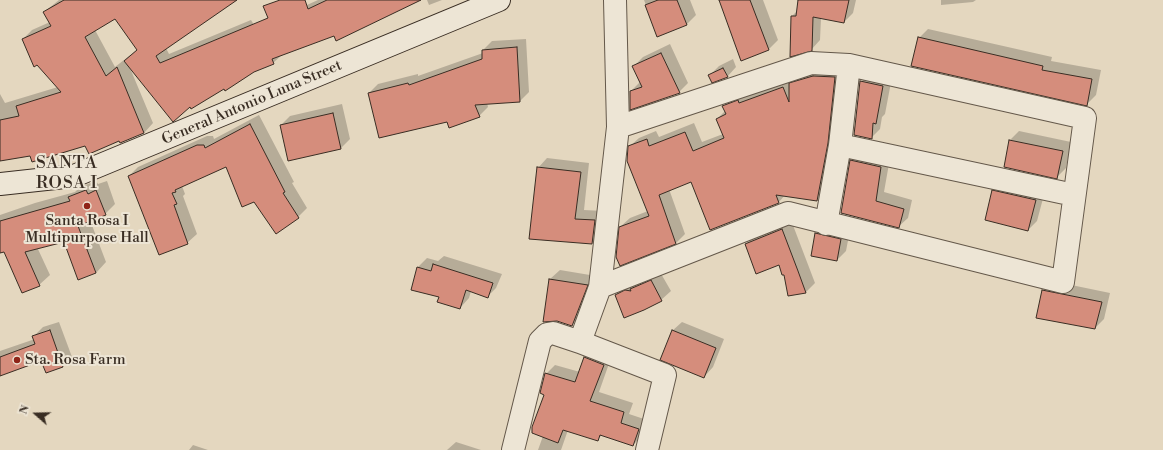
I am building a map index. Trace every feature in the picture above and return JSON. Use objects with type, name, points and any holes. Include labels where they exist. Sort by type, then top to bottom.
[{"type":"street","name":"General Antonio Luna Street","points":[[0,184],[74,176],[499,0]]},
{"type":"street","points":[[580,342],[600,288],[618,127],[615,0]]},
{"type":"street","points":[[600,288],[788,214],[1063,282],[1085,118],[849,65],[811,63],[618,127]]},
{"type":"street","points":[[826,224],[840,145],[849,65]]},
{"type":"street","points":[[840,145],[1074,195]]},
{"type":"street","points":[[513,450],[540,341],[542,336],[553,333],[665,375],[647,450]]},
{"type":"building","points":[[64,0],[237,0],[156,56],[160,63],[268,18],[263,6],[280,0],[305,0],[308,9],[327,0],[421,0],[336,41],[334,36],[272,59],[274,64],[254,72],[225,91],[224,89],[191,109],[190,107],[173,122],[124,61],[137,50],[115,19],[85,37],[106,76],[117,67],[144,133],[120,143],[119,141],[89,154],[85,146],[32,162],[30,156],[0,161],[0,120],[19,116],[16,106],[61,92],[37,65],[34,67],[22,39],[51,26],[43,12]]},
{"type":"building","points":[[658,0],[677,0],[687,25],[657,37],[645,5]]},
{"type":"building","points":[[719,0],[750,0],[769,50],[741,61]]},
{"type":"building","points":[[798,0],[849,0],[844,23],[813,17],[812,51],[790,57],[791,16],[796,16]]},
{"type":"building","points":[[918,37],[1043,66],[1042,70],[1092,79],[1087,106],[911,66]]},
{"type":"building","points":[[517,47],[520,102],[475,105],[480,117],[449,128],[447,122],[379,138],[368,93],[408,83],[409,85],[482,59],[482,50]]},
{"type":"building","points":[[661,53],[680,93],[630,110],[630,91],[642,87],[632,66]]},
{"type":"building","points":[[723,68],[728,77],[712,83],[708,75]]},
{"type":"building","points":[[813,76],[835,77],[828,143],[817,201],[776,195],[779,203],[710,230],[691,182],[659,195],[676,244],[620,266],[616,257],[619,227],[649,216],[627,161],[628,146],[647,139],[649,146],[685,132],[693,151],[724,138],[716,119],[726,114],[722,106],[738,100],[739,103],[783,87],[789,102],[789,83]]},
{"type":"building","points":[[860,81],[883,86],[876,124],[873,123],[872,139],[854,135]]},
{"type":"building","points":[[333,113],[341,149],[288,161],[280,125]]},
{"type":"building","points":[[250,124],[285,192],[283,193],[299,218],[276,234],[254,202],[242,207],[226,167],[175,190],[176,192],[172,193],[177,204],[174,205],[188,244],[159,255],[128,176],[197,145],[204,145],[205,148]]},
{"type":"building","points":[[1009,140],[1063,151],[1057,179],[1004,167]]},
{"type":"building","points":[[850,160],[881,167],[876,201],[904,209],[899,228],[841,213]]},
{"type":"building","points":[[537,167],[581,172],[575,219],[595,220],[592,244],[529,239]]},
{"type":"building","points":[[86,190],[88,194],[96,190],[106,215],[78,226],[96,273],[78,280],[64,242],[25,252],[40,286],[22,293],[4,252],[0,253],[0,221],[70,201],[68,197]]},
{"type":"building","points":[[992,190],[1036,200],[1028,231],[985,220]]},
{"type":"building","points":[[782,229],[806,293],[788,296],[784,275],[782,275],[779,265],[756,274],[745,244]]},
{"type":"building","points":[[815,233],[841,239],[837,261],[811,256]]},
{"type":"building","points":[[433,264],[493,283],[488,298],[466,290],[460,309],[437,302],[439,297],[411,290],[417,267],[431,271]]},
{"type":"building","points":[[549,279],[588,285],[572,326],[557,321],[543,322]]},
{"type":"building","points":[[651,280],[662,301],[624,318],[615,295],[625,290],[631,291],[630,289]]},
{"type":"building","points":[[1042,290],[1102,302],[1095,329],[1036,318]]},
{"type":"building","points":[[50,330],[63,367],[46,373],[41,361],[0,376],[0,357],[35,344],[32,336]]},
{"type":"building","points":[[672,330],[716,348],[704,378],[660,360]]},
{"type":"building","points":[[584,357],[604,365],[590,401],[624,412],[621,423],[639,429],[633,446],[600,435],[598,441],[563,430],[558,443],[532,433],[532,427],[544,395],[540,393],[545,373],[575,382]]},
{"type":"place","name":"Santa Rosa I Multipurpose Hall","points":[[87,206]]},
{"type":"place","name":"Sta. Rosa Farm","points":[[17,360]]},
{"type":"district","name":"SANTA ROSA I","points":[[67,174]]}]
